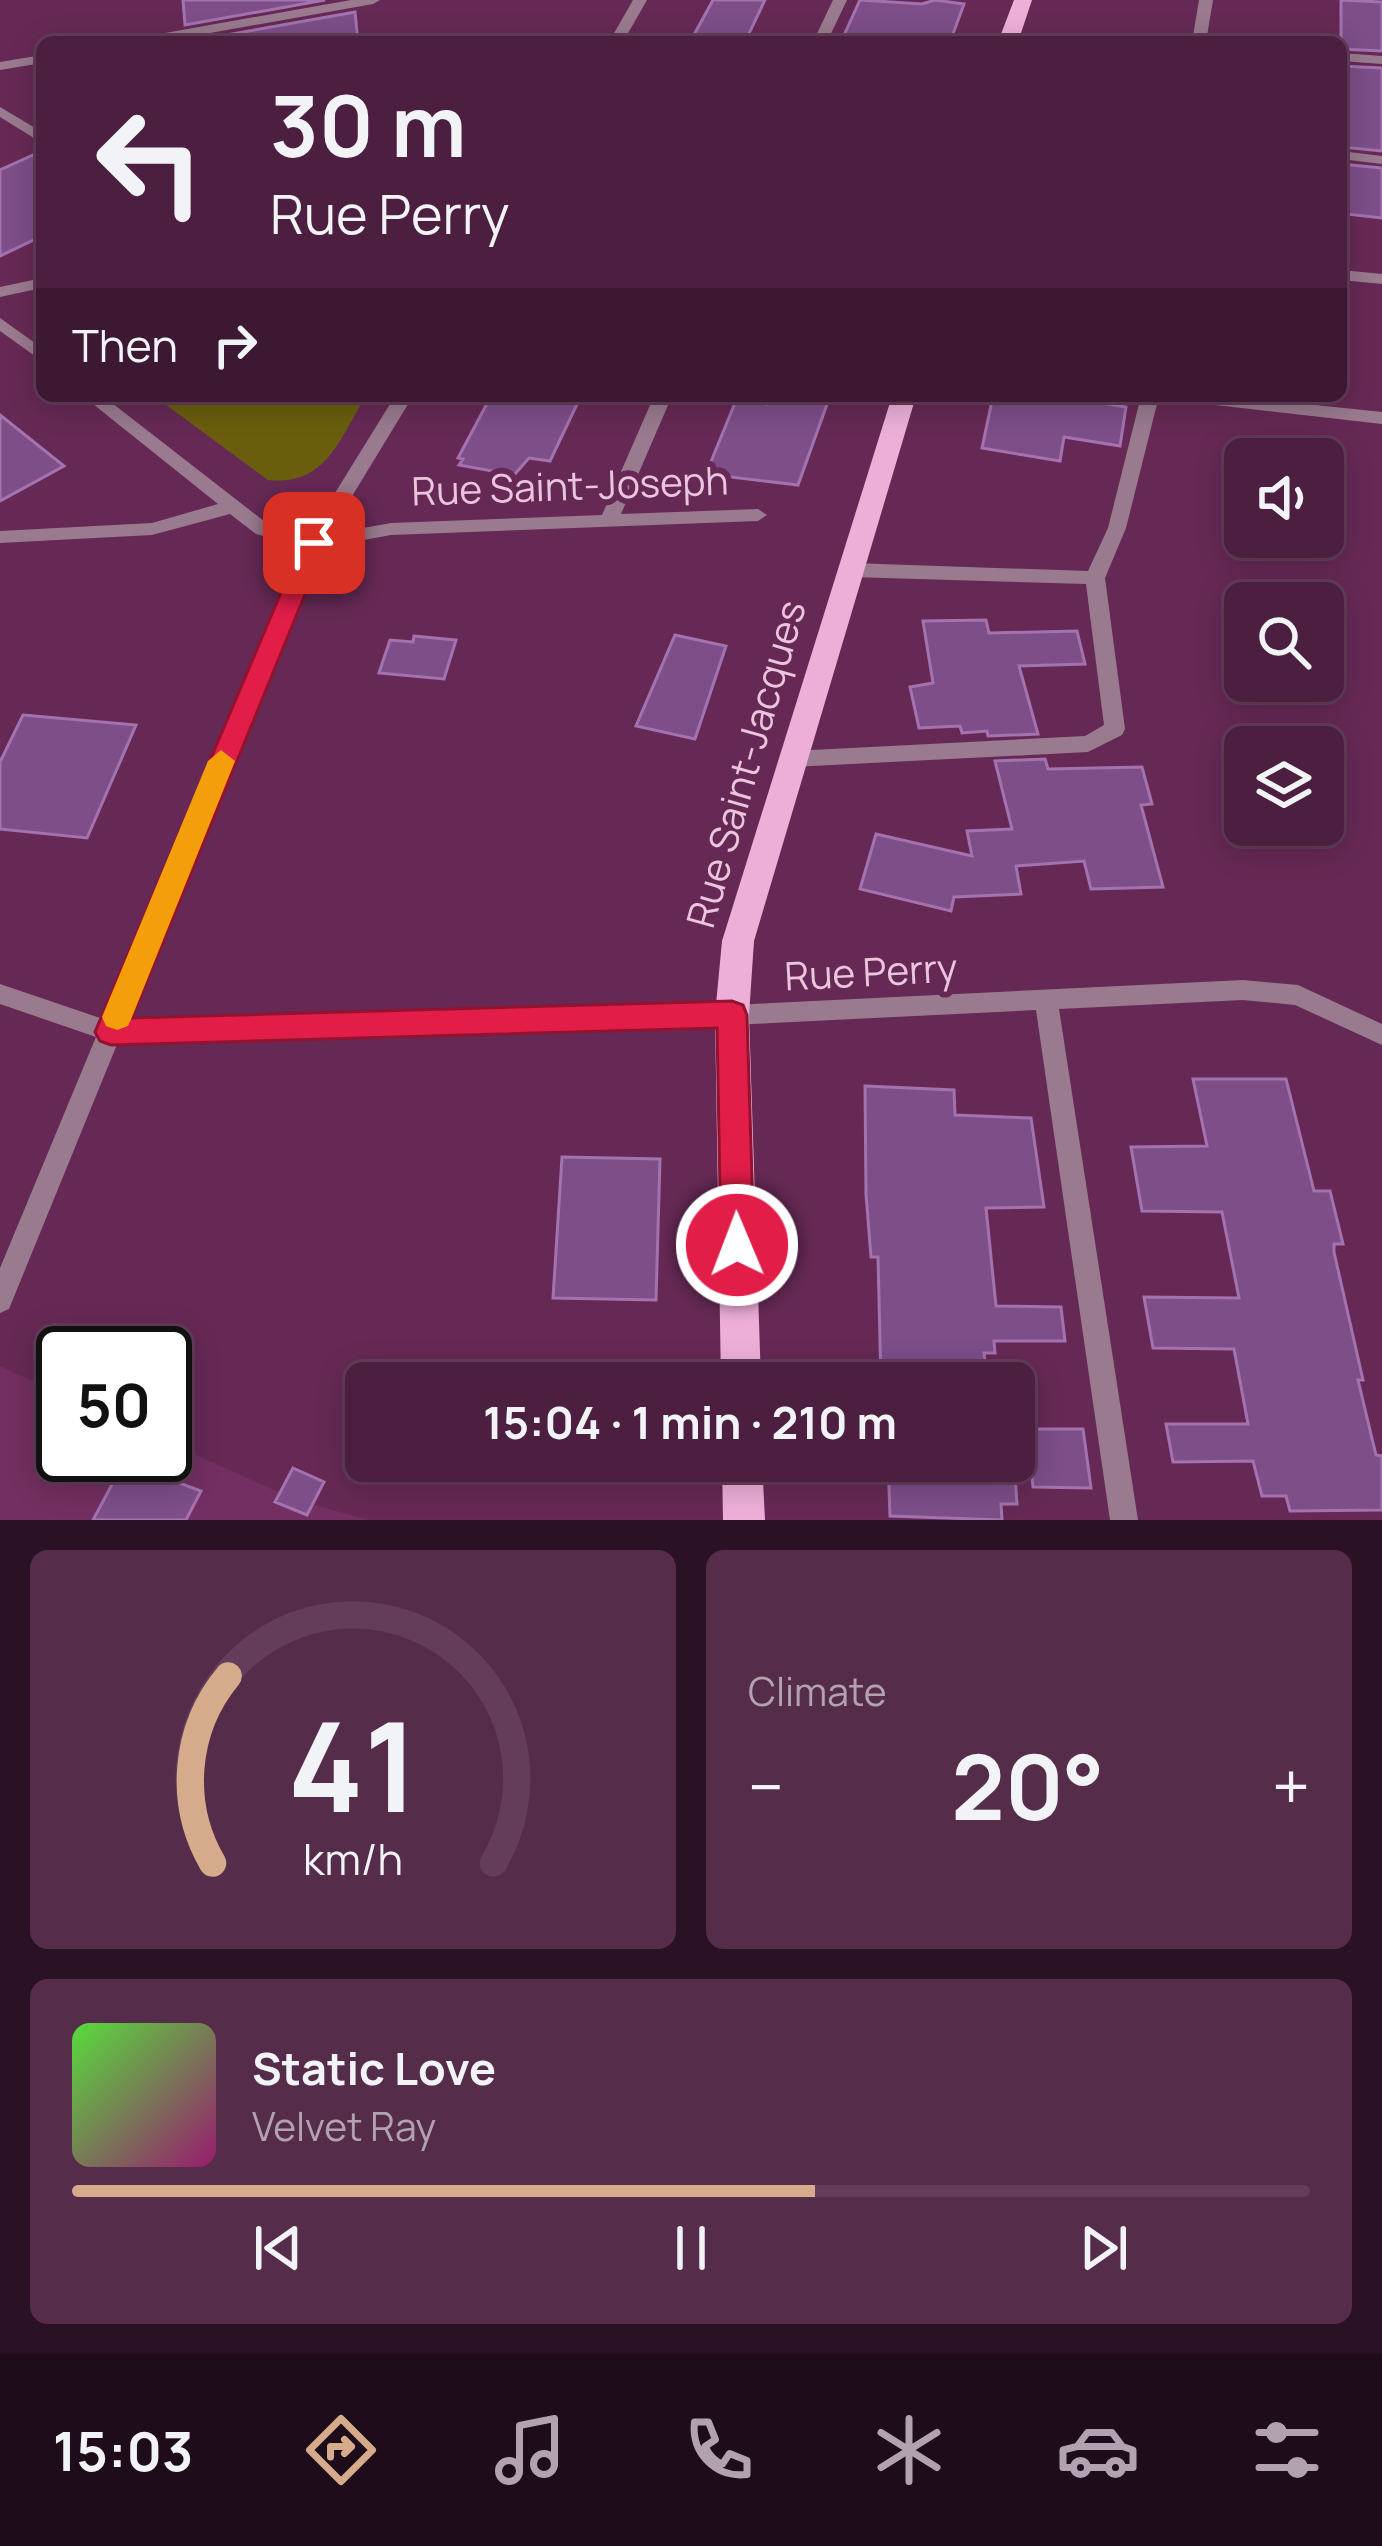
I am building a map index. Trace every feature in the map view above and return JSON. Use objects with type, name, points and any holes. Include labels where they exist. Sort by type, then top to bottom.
[{"type":"main road","points":[[1009,36],[1023,0]]},
{"type":"main road","name":"Rue Saint-Jacques","points":[[740,1362],[732,1015],[738,941],[902,402]]},
{"type":"main road","points":[[743,1482],[744,1520]]},
{"type":"street","points":[[171,36],[374,0]]},
{"type":"street","points":[[619,36],[640,0]]},
{"type":"street","points":[[823,36],[840,0]]},
{"type":"street","points":[[1200,36],[1206,0]]},
{"type":"street","points":[[1347,58],[1382,61]]},
{"type":"street","points":[[0,67],[36,60]]},
{"type":"street","points":[[0,111],[36,135]]},
{"type":"street","points":[[1347,156],[1382,160]]},
{"type":"street","points":[[1347,276],[1382,279]]},
{"type":"street","points":[[0,292],[36,284]]},
{"type":"street","points":[[0,323],[36,351]]},
{"type":"street","points":[[100,402],[263,530],[314,543]]},
{"type":"street","points":[[0,1300],[314,543],[400,402]]},
{"type":"street","points":[[609,521],[660,402]]},
{"type":"street","points":[[792,759],[1088,744],[1115,729],[1095,578],[1117,527],[1148,402]]},
{"type":"street","points":[[1236,402],[1382,418]]},
{"type":"street","points":[[0,537],[152,529],[232,506]]},
{"type":"street","name":"Rue Saint-Joseph","points":[[314,543],[392,530],[758,514]]},
{"type":"street","points":[[851,570],[1095,578]]},
{"type":"street","name":"Rue Perry","points":[[0,994],[111,1032],[732,1015],[1244,990],[1298,995],[1382,1035]]},
{"type":"street","points":[[1046,999],[1124,1520]]},
{"type":"shaded area","points":[[162,402],[363,402],[339,443],[318,467],[288,480],[268,480]]},
{"type":"shaded area","points":[[0,1366],[36,1383],[36,1482],[192,1482],[192,1453],[294,1499],[368,1520],[0,1520]]},
{"type":"building","points":[[183,0],[325,0],[185,25]]},
{"type":"building","points":[[713,0],[765,0],[748,36],[693,36]]},
{"type":"building","points":[[860,0],[964,4],[952,36],[844,36]]},
{"type":"building","points":[[1341,0],[1382,2],[1382,51],[1347,49],[1347,36],[1341,36]]},
{"type":"building","points":[[355,12],[357,36],[221,36]]},
{"type":"building","points":[[1347,66],[1382,68],[1382,151],[1347,148]]},
{"type":"building","points":[[36,154],[36,239],[0,256],[0,170]]},
{"type":"building","points":[[1347,165],[1382,168],[1382,218],[1347,214]]},
{"type":"building","points":[[488,402],[578,402],[550,461],[529,458],[514,475],[459,465],[463,459],[458,458]]},
{"type":"building","points":[[735,402],[828,402],[798,485],[706,474]]},
{"type":"building","points":[[992,402],[1096,402],[1126,407],[1120,446],[1064,437],[1060,461],[982,448]]},
{"type":"building","points":[[0,415],[64,466],[0,501]]},
{"type":"building","points":[[986,620],[989,633],[1077,631],[1085,664],[1019,666],[1038,734],[988,736],[987,731],[962,733],[960,726],[919,728],[910,687],[933,683],[923,621]]},
{"type":"building","points":[[675,635],[726,646],[695,739],[636,726]]},
{"type":"building","points":[[414,636],[456,640],[444,679],[379,673],[390,640],[413,642]]},
{"type":"building","points":[[23,715],[136,725],[87,838],[0,829],[0,762]]},
{"type":"building","points":[[1045,759],[1048,769],[1142,767],[1152,804],[1141,805],[1163,887],[1091,889],[1084,861],[1016,866],[1021,894],[954,897],[951,911],[860,889],[876,834],[972,856],[967,831],[1012,829],[995,761]]},
{"type":"building","points":[[1193,1079],[1286,1079],[1314,1191],[1330,1191],[1343,1244],[1334,1244],[1334,1252],[1363,1380],[1358,1380],[1376,1455],[1382,1456],[1382,1510],[1290,1511],[1286,1496],[1262,1496],[1253,1461],[1173,1462],[1166,1424],[1248,1424],[1234,1349],[1153,1348],[1144,1297],[1239,1298],[1222,1212],[1142,1211],[1131,1147],[1207,1146]]},
{"type":"building","points":[[865,1086],[954,1090],[955,1115],[1031,1118],[1044,1207],[986,1208],[996,1306],[1061,1307],[1065,1341],[994,1341],[995,1353],[984,1353],[985,1362],[880,1362],[878,1257],[871,1257]]},
{"type":"building","points":[[562,1157],[660,1159],[656,1300],[553,1298]]},
{"type":"building","points":[[1035,1429],[1083,1429],[1091,1488],[1033,1487]]},
{"type":"building","points":[[293,1468],[324,1482],[307,1515],[275,1502]]},
{"type":"building","points":[[113,1482],[177,1482],[201,1491],[186,1520],[93,1520]]},
{"type":"building","points":[[889,1482],[1015,1482],[1017,1504],[1001,1504],[1002,1520],[890,1516]]},
{"type":"slow traffic","points":[[117,1017],[221,761]]},
{"type":"route","points":[[314,543],[111,1032],[732,1015],[737,1245]]}]
